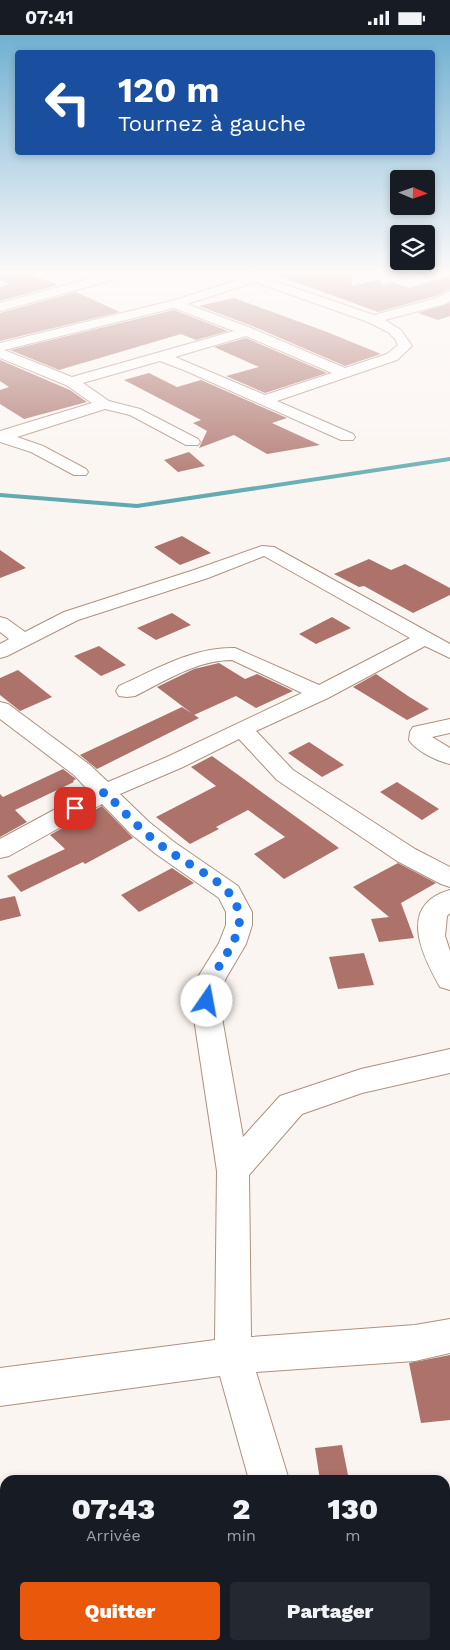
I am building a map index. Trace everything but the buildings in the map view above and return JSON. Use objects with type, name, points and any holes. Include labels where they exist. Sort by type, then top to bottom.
[{"type":"street","points":[[72,382],[186,349]]},
{"type":"street","points":[[289,349],[345,373]]},
{"type":"street","points":[[265,400],[392,357],[401,349]]},
{"type":"street","points":[[0,353],[72,382],[104,404],[135,412],[192,442]]},
{"type":"street","points":[[161,357],[265,400],[347,437]]},
{"type":"street","points":[[0,437],[104,404]]},
{"type":"street","points":[[0,437],[37,449],[80,473]]},
{"type":"street","points":[[0,652],[71,616],[201,574],[262,551],[268,551],[450,652]]},
{"type":"street","points":[[0,623],[23,640]]},
{"type":"street","points":[[0,850],[105,792],[176,763],[242,729],[320,693],[425,638]]},
{"type":"street","points":[[127,691],[198,658],[221,652],[236,654],[320,693]]},
{"type":"street","points":[[0,709],[82,769],[140,828],[165,848],[229,892],[239,911],[239,925],[232,944],[209,984],[207,1012],[233,1171],[233,1356],[267,1475]]},
{"type":"street","points":[[450,726],[421,732],[420,740],[450,757]]},
{"type":"street","points":[[242,729],[285,775],[375,836],[450,878]]},
{"type":"street","points":[[450,899],[434,912],[431,936],[441,964],[450,980]]},
{"type":"street","points":[[233,1171],[291,1105],[360,1081],[450,1061]]},
{"type":"street","points":[[0,1387],[233,1356],[415,1343],[450,1336]]},
{"type":"waterway","points":[[0,495],[137,506],[450,459]]},
{"type":"route","points":[[75,808],[105,792],[140,828],[165,848],[229,892],[239,911],[239,925],[232,944],[212,977],[207,991],[207,1001]]}]
